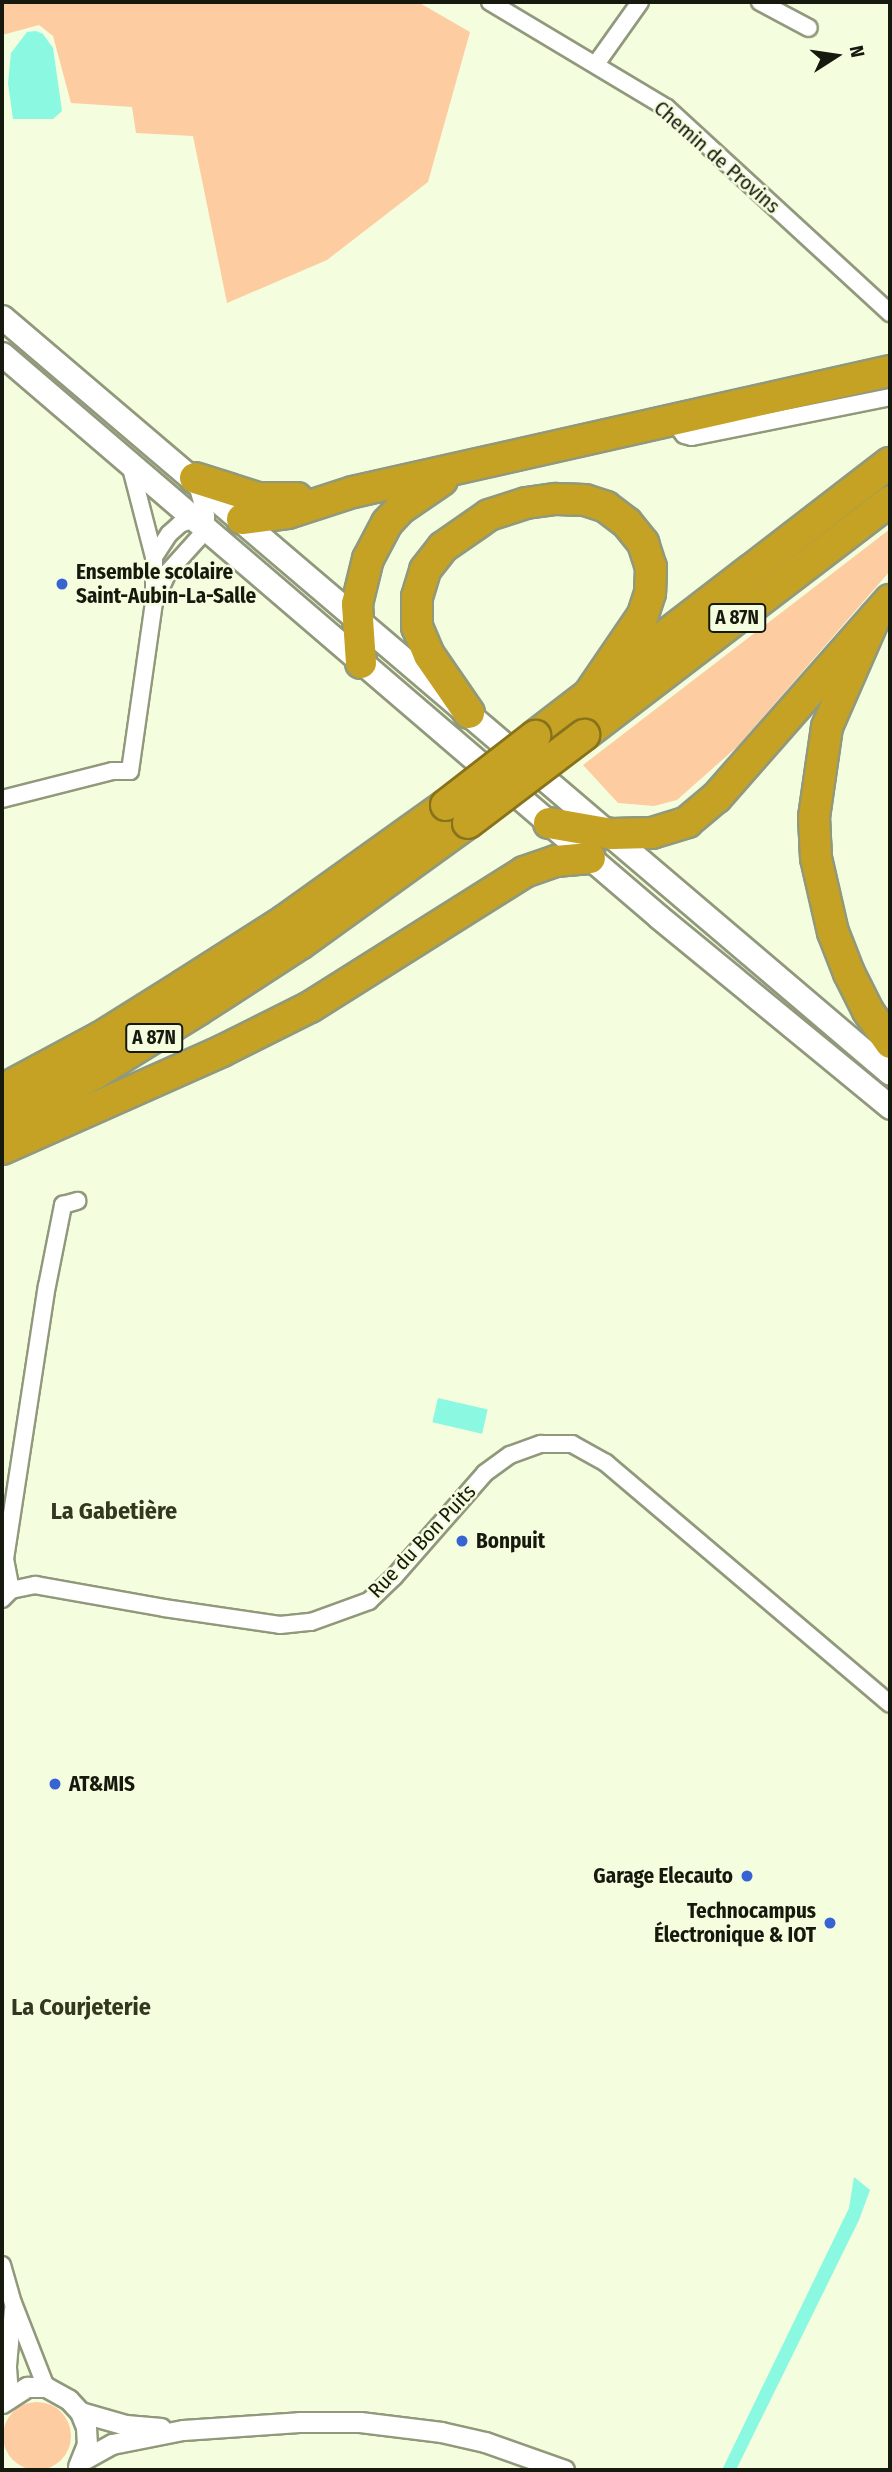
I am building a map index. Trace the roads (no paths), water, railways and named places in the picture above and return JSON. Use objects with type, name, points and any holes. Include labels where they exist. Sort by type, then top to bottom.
[{"type":"highway","points":[[242,519],[288,513],[353,492],[674,422],[890,371]]},
{"type":"highway","name":"A 87N","points":[[573,725],[587,697],[890,463]]},
{"type":"highway","points":[[361,663],[357,617],[362,575],[387,523],[418,493],[463,467]]},
{"type":"highway","points":[[195,478],[243,494],[276,499],[353,492]]},
{"type":"highway","points":[[469,713],[429,655],[417,627],[416,597],[425,570],[443,547],[489,515],[526,503],[556,499],[595,504],[627,523],[643,543],[651,567],[650,593],[643,615],[587,697]]},
{"type":"highway","name":"A 87N","points":[[2,1122],[96,1073],[300,944],[457,814],[573,725],[890,501]]},
{"type":"highway","points":[[550,823],[612,834],[652,833],[687,822],[716,798],[883,608]]},
{"type":"highway","points":[[883,608],[827,727],[814,817],[816,858],[833,932],[849,974],[868,1011],[890,1043]]},
{"type":"highway","name":"A 87N","points":[[2,1090],[101,1037],[457,814]]},
{"type":"highway","points":[[2,1149],[222,1051],[310,1007],[524,872],[556,861],[590,858]]},
{"type":"main road","points":[[2,317],[195,478],[890,1073]]},
{"type":"main road","points":[[2,354],[130,464],[202,521],[361,663],[590,858],[890,1107]]},
{"type":"street","name":"Chemin de Provins","points":[[490,2],[667,108],[890,313]]},
{"type":"street","points":[[596,64],[640,2]]},
{"type":"street","points":[[760,2],[809,28]]},
{"type":"street","points":[[674,422],[684,435],[692,437],[890,397]]},
{"type":"street","points":[[2,799],[113,771],[130,771],[154,603],[155,557],[130,464]]},
{"type":"street","points":[[154,603],[168,572],[202,521],[195,478]]},
{"type":"street","points":[[155,557],[169,534],[202,521],[242,519]]},
{"type":"street","name":"Rue du Bon Puits","points":[[77,1200],[63,1205],[47,1286],[5,1559],[6,1594],[36,1585],[280,1625],[311,1622],[369,1601],[493,1467],[510,1455],[541,1444],[572,1444],[607,1463],[890,1704]]},
{"type":"street","points":[[2,2265],[13,2303],[46,2387]]},
{"type":"street","points":[[6,2399],[13,2303]]},
{"type":"street","points":[[6,2399],[27,2387],[46,2387],[69,2400],[80,2412],[86,2427],[87,2444],[79,2465]]},
{"type":"street","points":[[80,2412],[126,2425],[183,2430]]},
{"type":"street","points":[[79,2465],[112,2444],[183,2430],[299,2422],[360,2422],[441,2432],[564,2470]]},
{"type":"water","points":[[36,31],[43,34],[53,48],[62,111],[53,119],[13,119],[8,83],[11,53],[27,32]]},
{"type":"water","points":[[438,1398],[488,1409],[482,1434],[432,1422]]},
{"type":"water","points":[[854,2177],[870,2190],[859,2220],[736,2470],[722,2470],[849,2208]]},
{"type":"place","name":"Ensemble scolaire Saint-Aubin-La-Salle","points":[[62,584]]},
{"type":"place","name":"Bonpuit","points":[[462,1541]]},
{"type":"place","name":"AT&MIS","points":[[55,1784]]},
{"type":"place","name":"Garage Elecauto","points":[[747,1876]]},
{"type":"place","name":"Technocampus Électronique & IOT","points":[[830,1923]]},
{"type":"district","name":"La Gabetière","points":[[114,1512]]},
{"type":"district","name":"La Courjeterie","points":[[81,2008]]}]
